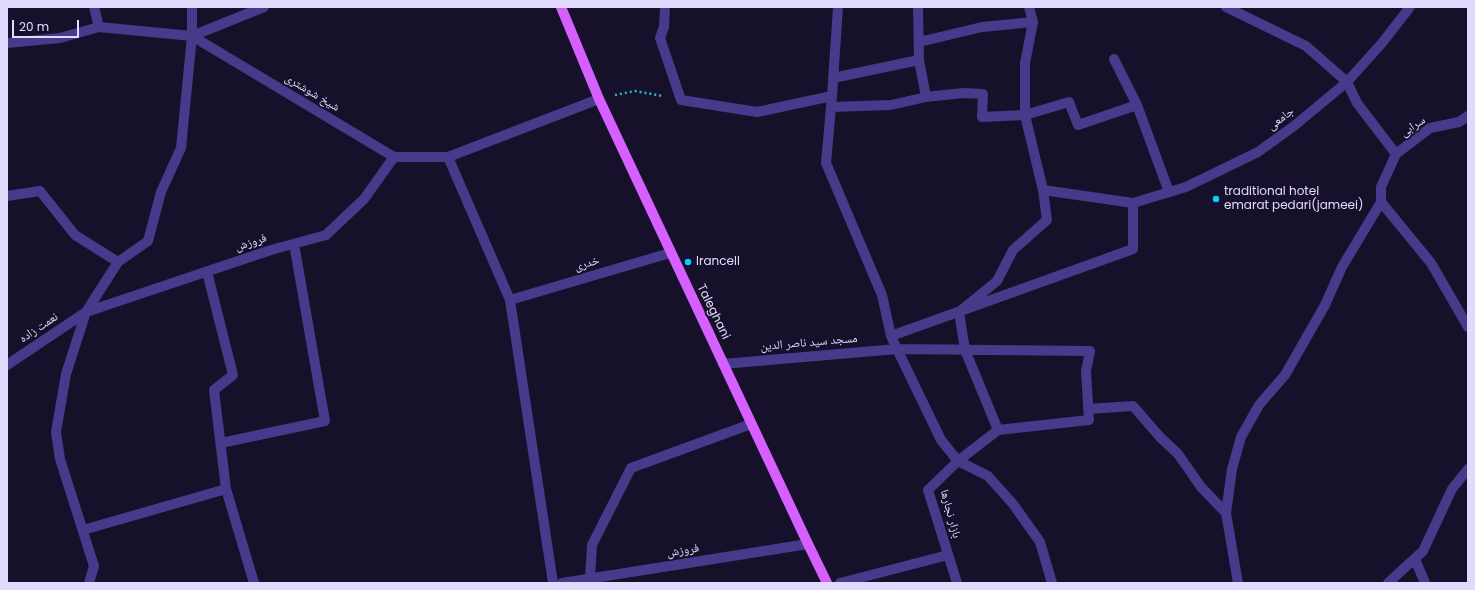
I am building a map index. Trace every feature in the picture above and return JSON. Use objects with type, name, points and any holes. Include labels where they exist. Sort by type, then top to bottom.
[{"type":"main road","name":"Taleghani","points":[[561,7],[599,99],[670,253],[827,583]]},
{"type":"street","points":[[94,7],[99,27]]},
{"type":"street","points":[[89,583],[94,566],[60,459],[56,432],[66,374],[86,312],[118,262],[148,241],[161,192],[181,148],[192,36],[192,7]]},
{"type":"street","points":[[192,36],[264,7]]},
{"type":"street","points":[[665,7],[664,27],[660,38],[681,100],[757,112],[832,96]]},
{"type":"street","points":[[838,7],[826,163],[882,295],[891,336],[941,440],[958,461],[988,476],[1013,504],[1040,542],[1052,583]]},
{"type":"street","points":[[918,7],[919,60],[926,97]]},
{"type":"street","points":[[959,312],[997,281],[1013,250],[1047,220],[1044,190],[1025,115],[1025,63],[1033,22],[1029,7]]},
{"type":"street","points":[[1226,7],[1306,46],[1347,82],[1357,103],[1396,154],[1381,187],[1381,202],[1342,267],[1325,305],[1285,375],[1259,404],[1241,437],[1232,469],[1226,513],[1238,583]]},
{"type":"street","name":"جامعی","points":[[1133,203],[1186,187],[1258,152],[1294,126],[1347,82],[1382,43],[1410,7]]},
{"type":"street","points":[[919,42],[982,27],[1033,22]]},
{"type":"street","name":"شیخ شوشتری","points":[[7,43],[60,38],[99,27],[192,36],[394,157]]},
{"type":"street","points":[[1114,59],[1137,105],[1169,192]]},
{"type":"street","points":[[833,78],[919,60]]},
{"type":"street","points":[[831,107],[891,105],[926,97],[963,93],[983,94],[982,117],[1025,115],[1069,102],[1078,125],[1137,105]]},
{"type":"street","points":[[394,157],[448,157],[599,99]]},
{"type":"street","name":"سرابی","points":[[1396,154],[1430,128],[1459,122],[1468,116]]},
{"type":"street","name":"فروزش","points":[[86,312],[294,244],[326,235],[364,199],[394,157]]},
{"type":"street","points":[[448,157],[510,300],[553,583]]},
{"type":"street","points":[[891,336],[1133,249],[1133,203],[1044,190]]},
{"type":"street","points":[[7,196],[40,191],[75,235],[118,262]]},
{"type":"street","points":[[1381,202],[1431,263],[1468,327]]},
{"type":"street","points":[[221,444],[325,421],[294,244]]},
{"type":"street","name":"خدری","points":[[510,300],[670,253]]},
{"type":"street","points":[[207,272],[233,375],[214,390],[226,489],[254,583]]},
{"type":"street","name":"نعمت زاده","points":[[7,365],[86,312]]},
{"type":"street","points":[[959,312],[964,350],[998,430]]},
{"type":"street","name":"مسجد سید ناصر الدین","points":[[723,364],[897,349],[1090,351],[1086,371],[1088,409]]},
{"type":"street","points":[[958,461],[998,430],[1089,420],[1088,409],[1133,406],[1160,437],[1178,454],[1201,487],[1226,513]]},
{"type":"street","points":[[591,581],[592,544],[631,468],[751,424]]},
{"type":"street","name":"بازار نجارها","points":[[957,583],[928,490],[958,461]]},
{"type":"street","points":[[1388,583],[1423,551],[1452,489],[1468,470]]},
{"type":"street","points":[[83,530],[226,489]]},
{"type":"street","name":"فروزش","points":[[562,583],[591,581],[808,544]]},
{"type":"street","points":[[840,583],[948,555]]},
{"type":"street","points":[[1415,559],[1425,583]]},
{"type":"path","points":[[599,99],[636,91],[681,100]]},
{"type":"place","name":"traditional hotel emarat pedari(jameei)","points":[[1216,199]]},
{"type":"place","name":"Irancell","points":[[688,262]]}]
